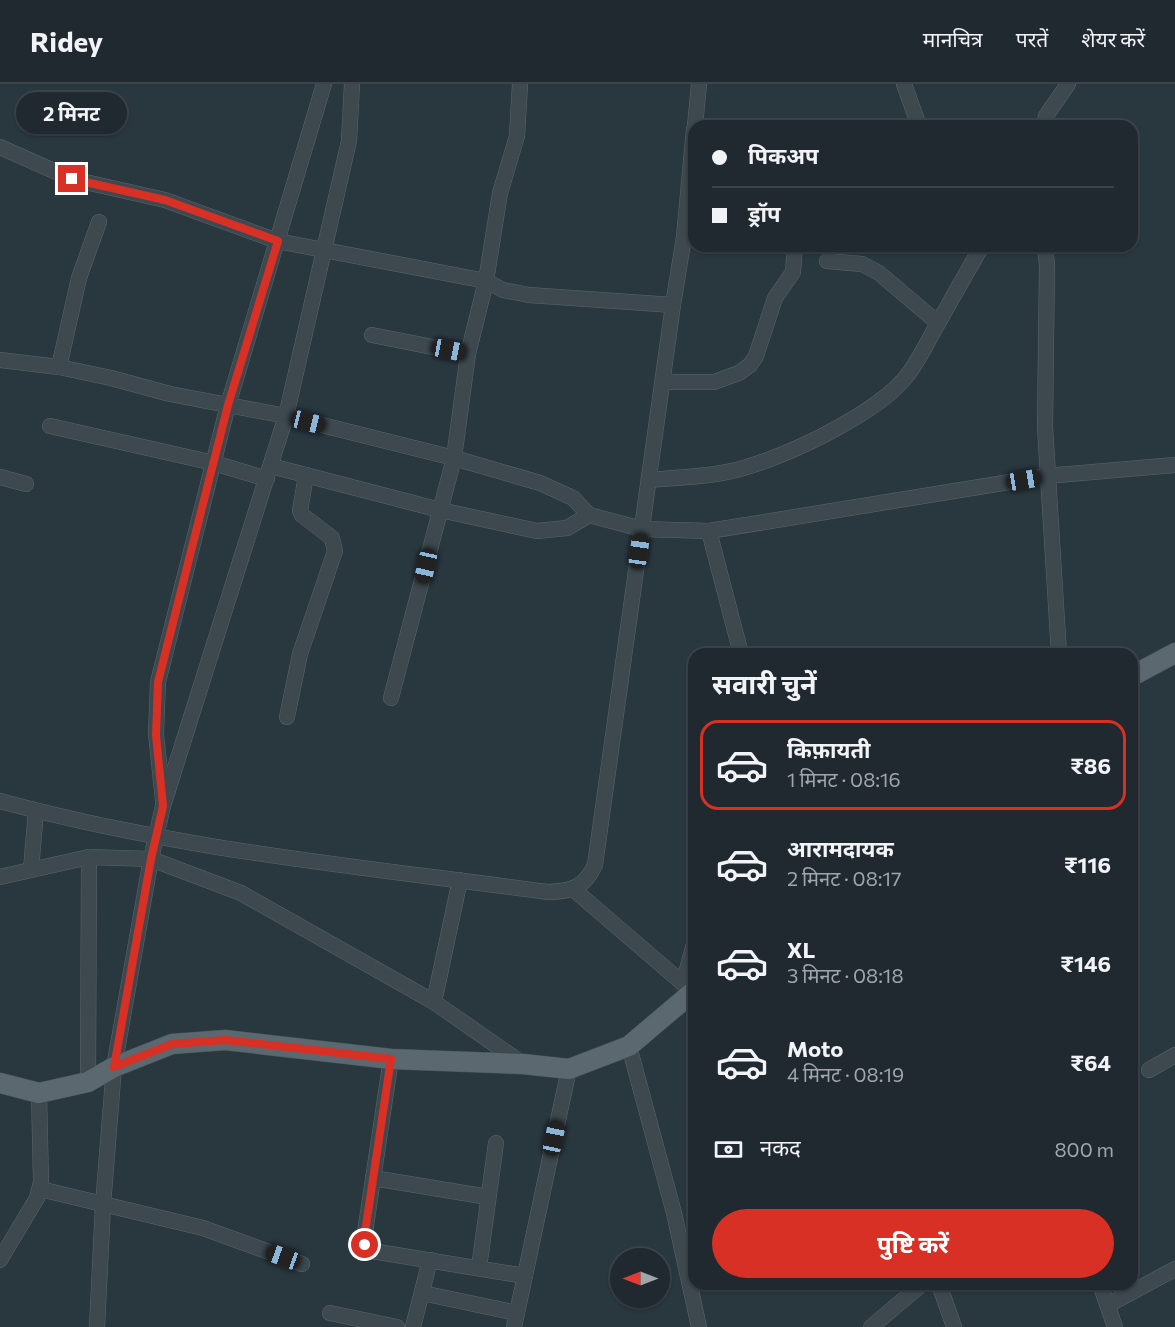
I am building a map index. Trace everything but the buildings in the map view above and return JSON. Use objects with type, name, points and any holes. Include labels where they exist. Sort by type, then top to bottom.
[{"type":"main road","points":[[1138,673],[1175,653]]},
{"type":"main road","points":[[0,1083],[39,1093],[88,1082],[114,1067],[172,1044],[225,1040],[391,1059],[523,1064],[569,1069],[629,1046],[688,991]]},
{"type":"street","points":[[163,806],[156,735],[158,682],[228,405],[324,84]]},
{"type":"street","points":[[97,1327],[103,1205],[114,1067],[151,859],[163,806],[286,416],[349,141],[352,84]]},
{"type":"street","points":[[391,698],[454,458],[468,354],[486,281],[500,194],[517,136],[520,84]]},
{"type":"street","points":[[696,120],[699,84]]},
{"type":"street","points":[[904,84],[917,120]]},
{"type":"street","points":[[1045,120],[1068,84]]},
{"type":"street","points":[[0,147],[72,179],[165,200],[278,241],[486,281],[503,290],[529,295],[673,305]]},
{"type":"street","points":[[0,801],[64,818],[277,857],[548,892],[573,889],[588,879],[595,865],[688,197]]},
{"type":"street","points":[[59,367],[79,278],[99,222]]},
{"type":"street","points":[[664,382],[714,382],[739,373],[750,365],[756,356],[775,298],[793,272],[795,252]]},
{"type":"street","points":[[649,480],[723,473],[771,458],[831,431],[870,409],[891,393],[909,374],[979,252]]},
{"type":"street","points":[[1046,252],[1044,427],[1059,648]]},
{"type":"street","points":[[827,261],[862,264],[879,273],[938,323]]},
{"type":"street","points":[[372,335],[468,354]]},
{"type":"street","points":[[0,360],[59,367],[170,394],[286,416],[454,458],[540,483],[573,498],[590,515],[642,529],[709,531],[1046,476],[1175,465]]},
{"type":"street","points":[[50,426],[214,463],[269,473],[306,475],[440,510],[537,531],[567,528],[590,515]]},
{"type":"street","points":[[287,717],[300,654],[334,551],[332,538],[300,511],[306,475]]},
{"type":"street","points":[[0,477],[26,484]]},
{"type":"street","points":[[709,531],[739,648]]},
{"type":"street","points":[[31,869],[36,811]]},
{"type":"street","points":[[88,857],[88,1082]]},
{"type":"street","points":[[0,877],[88,857],[151,859],[241,893],[434,1002],[523,1064]]},
{"type":"street","points":[[434,1002],[460,880]]},
{"type":"street","points":[[573,889],[688,987]]},
{"type":"street","points":[[629,1046],[674,1213],[688,1277]]},
{"type":"street","points":[[1149,1070],[1175,1055]]},
{"type":"street","points":[[391,1059],[364,1239],[368,1249],[525,1276]]},
{"type":"street","points":[[422,1293],[515,1320],[569,1069]]},
{"type":"street","points":[[0,1260],[37,1198],[40,1189],[39,1093]]},
{"type":"street","points":[[479,1268],[496,1143]]},
{"type":"street","points":[[373,1179],[488,1197]]},
{"type":"street","points":[[40,1189],[202,1228],[302,1264]]},
{"type":"street","points":[[413,1327],[430,1260]]},
{"type":"street","points":[[1138,1289],[1175,1269]]},
{"type":"street","points":[[691,1290],[699,1327]]},
{"type":"street","points":[[871,1327],[915,1290]]},
{"type":"street","points":[[941,1290],[954,1327]]},
{"type":"street","points":[[1102,1290],[1115,1327]]},
{"type":"street","points":[[1108,1305],[1136,1290]]},
{"type":"street","points":[[330,1312],[397,1327]]},
{"type":"route","points":[[72,179],[165,200],[278,241],[228,405],[158,682],[156,735],[163,806],[151,859],[114,1067],[172,1044],[225,1040],[391,1059],[364,1239],[365,1245]]}]
